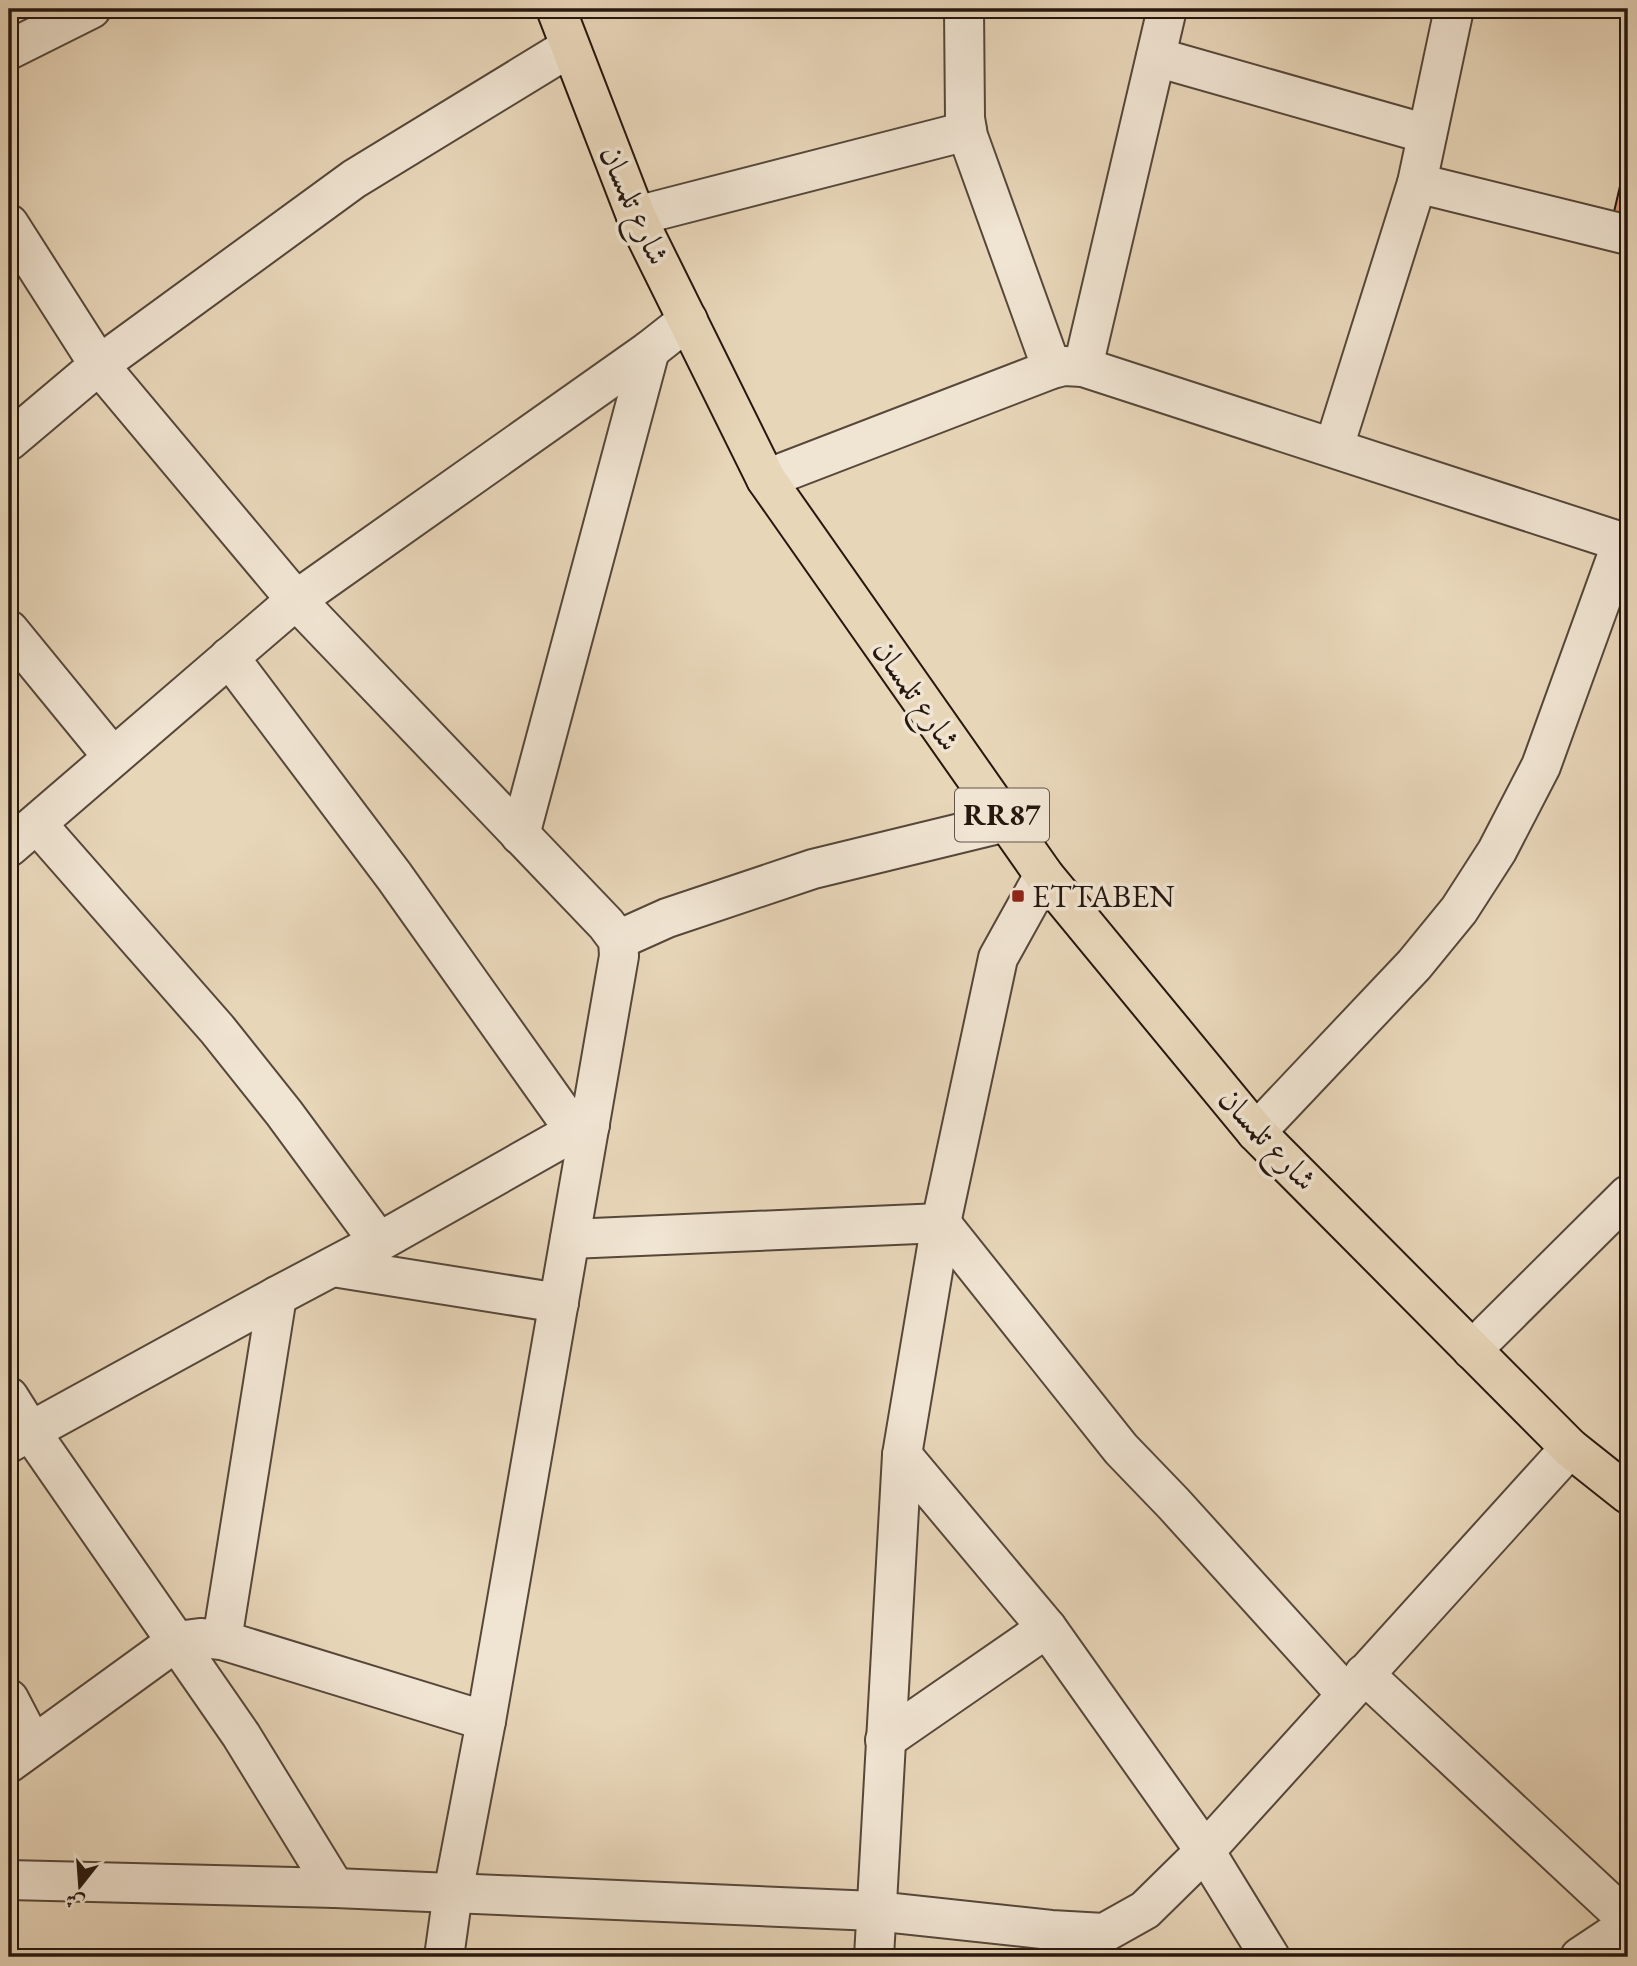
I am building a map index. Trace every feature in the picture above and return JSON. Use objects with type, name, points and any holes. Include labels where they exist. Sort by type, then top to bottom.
[{"type":"main road","name":"شارع تلمسان","points":[[556,9],[636,216],[766,479],[1044,875],[1256,1132],[1570,1448],[1628,1494]]},
{"type":"street","points":[[9,50],[91,9]]},
{"type":"street","points":[[964,9],[967,131],[1067,368]]},
{"type":"street","points":[[1067,368],[1156,58],[1167,9]]},
{"type":"street","points":[[1334,447],[1417,183],[1454,9]]},
{"type":"street","points":[[9,441],[99,365],[354,179],[570,47]]},
{"type":"street","points":[[1156,58],[1427,134]]},
{"type":"street","points":[[636,216],[967,131]]},
{"type":"street","points":[[1417,183],[1628,235]]},
{"type":"street","points":[[9,223],[99,365],[296,600],[606,924],[618,940],[619,956],[582,1128],[570,1239],[443,1957]]},
{"type":"street","points":[[379,1242],[284,1113],[217,1029],[23,835],[296,600],[650,350],[688,320]]},
{"type":"street","points":[[520,835],[650,350]]},
{"type":"street","points":[[766,479],[1067,368],[1334,447],[1625,543],[1541,766],[1497,851],[1459,909],[1414,965],[1256,1132]]},
{"type":"street","points":[[9,629],[113,757]]},
{"type":"street","points":[[229,657],[582,1128]]},
{"type":"street","points":[[618,940],[667,918],[813,869],[1006,822]]},
{"type":"street","points":[[874,1957],[902,1455],[941,1223],[998,958],[1044,875]]},
{"type":"street","points":[[20,1438],[582,1128]]},
{"type":"street","points":[[1472,1350],[1628,1195]]},
{"type":"street","points":[[570,1239],[941,1223]]},
{"type":"street","points":[[941,1223],[1121,1449],[1174,1504],[1355,1684],[1628,1923],[1580,1957]]},
{"type":"street","points":[[332,1267],[559,1303]]},
{"type":"street","points":[[222,1640],[277,1296]]},
{"type":"street","points":[[9,1397],[20,1438],[177,1641],[241,1735],[335,1888]]},
{"type":"street","points":[[9,1880],[335,1888],[876,1911],[1051,1930],[1103,1945],[1145,1910],[1205,1852],[1570,1448]]},
{"type":"street","points":[[902,1455],[1047,1628],[1205,1852],[1270,1957]]},
{"type":"street","points":[[885,1740],[1047,1628]]},
{"type":"street","points":[[9,1699],[21,1754],[177,1641],[200,1638],[222,1640],[486,1721]]},
{"type":"building","points":[[1628,156],[1628,215],[1614,212]]},
{"type":"place","name":"ETTABEN","points":[[1018,896]]}]
